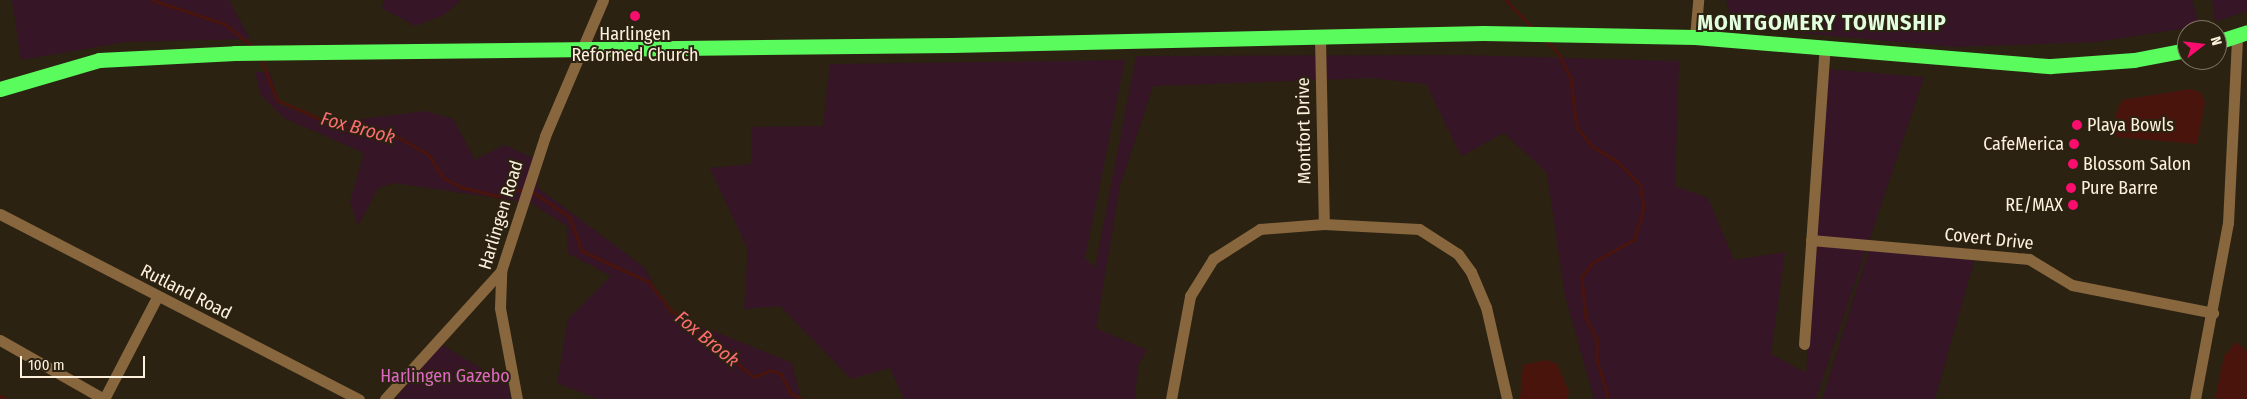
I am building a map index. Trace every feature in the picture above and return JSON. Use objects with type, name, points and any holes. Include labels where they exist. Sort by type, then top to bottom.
[{"type":"highway","points":[[0,89],[99,60],[264,52],[1320,38],[1517,33],[1695,37],[2051,66],[2134,60],[2177,52]]},
{"type":"highway","points":[[2227,39],[2242,34]]},
{"type":"street","name":"Harlingen Road","points":[[517,399],[500,308],[501,271],[529,182],[580,48],[603,0]]},
{"type":"street","points":[[1695,37],[1698,0]]},
{"type":"street","points":[[2195,399],[2212,312],[2231,191],[2242,34]]},
{"type":"street","name":"Montfort Drive","points":[[1320,38],[1324,224]]},
{"type":"street","points":[[1804,344],[1825,47]]},
{"type":"street","name":"Rutland Road","points":[[0,214],[157,297],[359,399]]},
{"type":"street","points":[[1171,399],[1190,296],[1213,259],[1260,229],[1324,224],[1419,229],[1458,254],[1471,272],[1486,307],[1507,399]]},
{"type":"street","name":"Covert Drive","points":[[1811,240],[2030,259],[2072,284],[2212,312]]},
{"type":"street","points":[[386,399],[501,271]]},
{"type":"street","points":[[0,340],[104,399],[157,297]]},
{"type":"green space","points":[[12,0],[229,0],[250,39],[125,42],[21,60]]},
{"type":"green space","points":[[384,0],[461,0],[444,15],[415,26],[382,8]]},
{"type":"green space","points":[[1726,0],[2192,0],[2198,20],[2177,20],[2177,30],[2096,42],[1954,47],[1734,27]]},
{"type":"green space","points":[[2212,0],[2247,0],[2247,11],[2221,20],[2215,20]]},
{"type":"green space","points":[[1465,55],[1679,61],[1675,186],[1708,198],[1734,260],[1785,252],[1771,354],[1806,373],[1828,69],[1924,77],[1816,399],[1594,399],[1565,296],[1547,173],[1504,133],[1461,156],[1426,84],[1371,78],[1153,86],[1120,186],[1096,328],[1147,350],[1138,365],[1135,399],[904,399],[890,368],[851,379],[780,306],[744,309],[748,250],[710,168],[751,164],[751,127],[823,126],[830,64],[1125,60],[1085,258],[1095,268],[1136,56]]},
{"type":"green space","points":[[255,72],[270,72],[280,105],[331,123],[425,111],[453,119],[475,160],[505,145],[535,159],[537,187],[645,268],[669,313],[792,363],[801,399],[598,399],[557,383],[568,319],[611,276],[567,253],[567,226],[531,203],[394,183],[378,188],[358,226],[350,202],[364,153],[284,118],[260,94]]},
{"type":"green space","points":[[1869,250],[1975,258],[1935,399],[1822,399]]},
{"type":"green space","name":"Harlingen Gazebo","points":[[441,344],[508,385],[511,399],[395,399]]},
{"type":"shaded area","points":[[2190,89],[2200,92],[2205,102],[2197,144],[2116,137],[2116,113],[2122,100]]},
{"type":"shaded area","points":[[2236,342],[2247,351],[2247,399],[2215,399],[2224,356]]},
{"type":"shaded area","points":[[1547,360],[1557,364],[1569,392],[1567,399],[1520,399],[1523,365]]},
{"type":"waterway","name":"Fox Brook","points":[[152,0],[225,24],[253,47]]},
{"type":"waterway","points":[[1506,0],[1533,28]]},
{"type":"waterway","points":[[1546,40],[1559,54],[1571,79],[1577,127],[1592,146],[1617,161],[1640,185],[1644,208],[1634,240],[1593,263],[1582,277],[1586,318],[1597,340],[1597,360],[1609,399]]},
{"type":"waterway","name":"Fox Brook","points":[[261,58],[277,100],[334,125],[391,133],[428,154],[444,178],[461,187],[497,196],[523,189]]},
{"type":"waterway","name":"Fox Brook","points":[[531,191],[570,217],[582,251],[649,282],[672,311],[754,377],[771,370],[781,374],[790,392],[801,399]]},
{"type":"waterway","points":[[0,396],[7,399]]},
{"type":"place","name":"Harlingen Reformed Church","points":[[635,16]]},
{"type":"place","name":"Playa Bowls","points":[[2077,125]]},
{"type":"place","name":"CafeMerica","points":[[2074,144]]},
{"type":"place","name":"Blossom Salon","points":[[2073,164]]},
{"type":"place","name":"Pure Barre","points":[[2071,188]]},
{"type":"place","name":"RE/MAX","points":[[2073,205]]},
{"type":"district","name":"MONTGOMERY TOWNSHIP","points":[[1822,23]]}]
